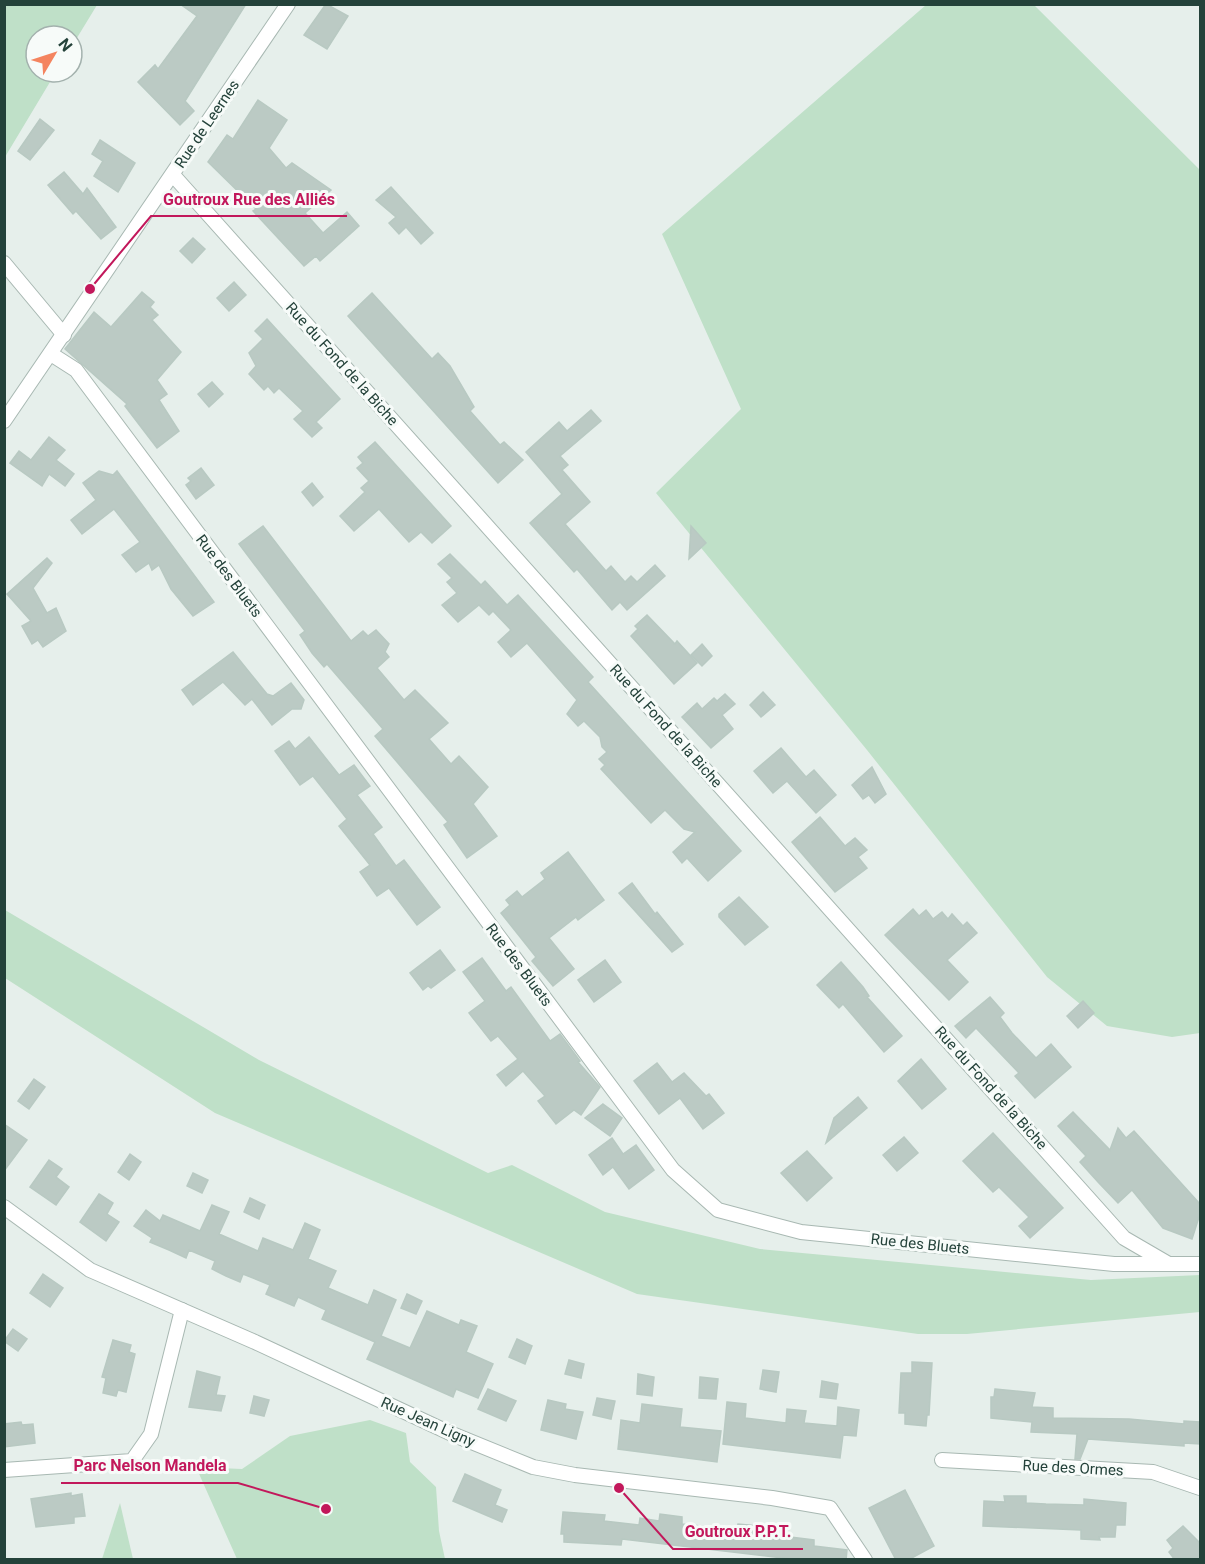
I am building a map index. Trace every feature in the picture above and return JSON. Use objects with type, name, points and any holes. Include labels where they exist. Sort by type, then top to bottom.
[{"type":"street","name":"Rue de Leernes","points":[[4,421],[288,4]]},
{"type":"street","name":"Rue du Fond de la Biche","points":[[173,175],[1124,1238],[1169,1264]]},
{"type":"street","points":[[4,263],[64,335]]},
{"type":"street","name":"Rue des Bluets","points":[[51,354],[75,370],[673,1170],[718,1210],[801,1232],[1114,1264],[1200,1264]]},
{"type":"street","name":"Rue Jean Ligny","points":[[4,1207],[90,1270],[452,1434],[533,1467],[574,1475],[772,1498],[830,1508],[865,1560]]},
{"type":"street","points":[[4,1470],[132,1461],[151,1434],[182,1310]]},
{"type":"street","name":"Rue des Ormes","points":[[942,1460],[1153,1472],[1200,1488]]},
{"type":"green space","points":[[5,4],[97,5],[84,26],[84,24],[24,24],[24,84],[49,84],[5,157]]},
{"type":"green space","points":[[926,5],[1034,5],[1200,170],[1200,1033],[1172,1037],[1107,1026],[1047,977],[867,750],[656,493],[741,409],[662,234]]},
{"type":"green space","points":[[5,910],[259,1060],[488,1173],[512,1165],[605,1212],[760,1249],[1091,1280],[1200,1275],[1200,1312],[967,1334],[918,1334],[637,1294],[215,1113],[5,978]]},
{"type":"green space","points":[[370,1420],[406,1433],[410,1462],[436,1487],[439,1531],[445,1559],[237,1559],[196,1467],[242,1469],[290,1436]]},
{"type":"green space","points":[[120,1503],[133,1559],[102,1559]]},
{"type":"building","points":[[180,4],[246,4],[185,101],[194,111],[180,125],[138,82],[155,65],[158,69],[197,16]]},
{"type":"building","points":[[326,4],[348,16],[327,49],[304,35]]},
{"type":"building","points":[[258,100],[287,120],[269,148],[286,168],[292,163],[331,190],[305,213],[323,233],[347,212],[359,226],[320,261],[316,256],[304,266],[253,211],[256,209],[208,162],[227,135],[233,139]]},
{"type":"building","points":[[40,119],[54,130],[30,160],[18,151]]},
{"type":"building","points":[[100,140],[135,163],[118,192],[94,176],[103,161],[92,154]]},
{"type":"building","points":[[64,172],[83,194],[87,188],[116,227],[101,239],[76,211],[73,214],[48,185]]},
{"type":"building","points":[[391,187],[433,233],[421,244],[406,227],[399,234],[389,223],[396,217],[376,200]]},
{"type":"building","points":[[193,238],[205,249],[192,263],[180,251]]},
{"type":"building","points":[[234,282],[246,295],[229,311],[217,298]]},
{"type":"building","points":[[142,292],[154,302],[150,307],[158,315],[152,320],[181,352],[157,380],[167,394],[159,400],[179,431],[157,448],[125,406],[127,404],[65,349],[94,312],[111,327]]},
{"type":"building","points":[[372,293],[432,359],[438,353],[450,366],[474,407],[470,411],[500,445],[504,442],[523,460],[498,483],[348,316]]},
{"type":"building","points":[[267,319],[340,399],[316,422],[322,428],[312,437],[294,419],[303,411],[279,388],[274,393],[268,386],[264,390],[249,374],[256,366],[249,353],[263,339],[255,331]]},
{"type":"building","points":[[212,382],[223,394],[209,407],[198,394]]},
{"type":"building","points":[[591,410],[601,421],[560,456],[568,465],[562,470],[590,502],[565,524],[606,571],[611,566],[625,582],[631,576],[637,582],[655,565],[665,576],[627,610],[620,602],[612,610],[577,569],[574,572],[530,523],[562,494],[526,452],[559,422],[567,431]]},
{"type":"building","points":[[49,437],[65,450],[56,460],[74,474],[65,486],[49,474],[42,486],[10,463],[19,451],[31,460]]},
{"type":"building","points":[[375,442],[451,526],[432,543],[421,532],[409,542],[379,509],[354,531],[340,516],[365,492],[361,488],[369,481],[357,468],[363,463],[358,457]]},
{"type":"building","points":[[201,468],[214,485],[196,499],[186,485],[191,481],[188,478]]},
{"type":"building","points":[[99,471],[113,475],[117,471],[214,602],[193,616],[171,589],[159,565],[152,570],[149,563],[136,572],[122,555],[140,542],[114,509],[82,534],[71,520],[96,500],[83,483]]},
{"type":"building","points":[[312,483],[323,497],[313,506],[302,492]]},
{"type":"building","points":[[263,526],[351,641],[363,631],[368,636],[376,630],[389,644],[385,652],[389,657],[377,668],[404,700],[415,690],[448,723],[429,739],[451,764],[459,756],[488,787],[473,804],[497,836],[467,858],[444,825],[448,822],[375,736],[383,729],[327,664],[324,667],[312,653],[300,635],[305,631],[239,544]]},
{"type":"building","points":[[691,526],[706,543],[689,559]]},
{"type":"building","points":[[450,554],[481,585],[485,581],[507,605],[518,595],[593,677],[588,682],[741,851],[708,881],[687,858],[682,863],[673,852],[695,832],[684,829],[665,810],[651,823],[601,769],[605,765],[599,759],[607,752],[602,747],[600,737],[584,721],[578,726],[567,714],[577,700],[527,643],[511,657],[498,642],[511,630],[493,611],[489,615],[479,605],[458,622],[442,605],[457,593],[447,582],[452,578],[438,564]]},
{"type":"building","points":[[47,558],[52,563],[33,588],[47,613],[56,608],[66,631],[43,647],[38,640],[32,644],[22,626],[31,621],[7,594]]},
{"type":"building","points":[[647,615],[675,644],[677,641],[697,663],[674,684],[631,636],[638,629],[635,626]]},
{"type":"building","points":[[702,644],[712,656],[702,666],[691,655]]},
{"type":"building","points":[[233,652],[267,694],[273,696],[291,683],[304,700],[301,709],[292,709],[272,725],[252,699],[245,705],[223,682],[193,705],[182,690]]},
{"type":"building","points":[[763,692],[775,705],[761,717],[750,705]]},
{"type":"building","points":[[725,694],[735,704],[722,715],[733,729],[711,748],[682,717],[697,703],[702,709],[714,698],[717,701]]},
{"type":"building","points":[[309,737],[339,775],[354,765],[370,786],[357,795],[382,827],[373,834],[396,866],[404,860],[440,907],[417,925],[389,888],[377,896],[360,872],[370,865],[339,826],[347,819],[313,776],[300,785],[275,751],[289,741],[295,749]]},
{"type":"building","points":[[781,748],[806,777],[814,770],[836,795],[816,813],[787,781],[773,793],[754,771]]},
{"type":"building","points":[[872,767],[886,794],[875,803],[869,795],[863,799],[852,785]]},
{"type":"building","points":[[820,817],[845,846],[855,838],[867,850],[858,857],[867,868],[835,892],[792,842]]},
{"type":"building","points":[[568,852],[604,900],[578,920],[576,917],[549,938],[574,969],[553,986],[532,961],[536,957],[501,913],[510,905],[506,900],[517,891],[522,897],[545,879],[541,873]]},
{"type":"building","points":[[632,883],[655,914],[657,912],[683,944],[672,952],[619,893]]},
{"type":"building","points":[[739,897],[768,927],[745,945],[719,917],[719,914]]},
{"type":"building","points":[[913,909],[919,916],[926,910],[933,919],[942,912],[948,919],[952,914],[963,926],[967,922],[977,933],[947,960],[968,982],[949,1000],[885,935]]},
{"type":"building","points":[[440,950],[455,970],[431,988],[428,986],[423,990],[410,973]]},
{"type":"building","points":[[482,958],[506,991],[511,987],[550,1041],[560,1034],[580,1061],[578,1062],[600,1087],[581,1115],[574,1110],[556,1124],[538,1101],[545,1096],[523,1071],[506,1086],[497,1075],[518,1059],[498,1036],[491,1041],[469,1013],[485,1001],[463,972]]},
{"type":"building","points":[[605,960],[621,982],[594,1002],[578,980]]},
{"type":"building","points":[[841,962],[863,987],[869,996],[867,997],[902,1036],[884,1052],[843,1004],[839,1008],[817,985]]},
{"type":"building","points":[[990,997],[1004,1013],[1000,1017],[1012,1033],[1036,1058],[1051,1044],[1071,1067],[1035,1098],[1015,1076],[1019,1073],[976,1028],[966,1038],[955,1026]]},
{"type":"building","points":[[1083,1001],[1094,1013],[1078,1028],[1067,1016]]},
{"type":"building","points":[[921,1059],[946,1089],[922,1109],[898,1081]]},
{"type":"building","points":[[657,1063],[672,1082],[684,1073],[706,1096],[709,1094],[724,1113],[703,1129],[680,1098],[659,1114],[634,1081]]},
{"type":"building","points":[[34,1079],[45,1087],[29,1109],[18,1101]]},
{"type":"building","points":[[858,1097],[867,1108],[826,1143],[834,1118]]},
{"type":"building","points":[[603,1104],[622,1118],[610,1136],[585,1118]]},
{"type":"building","points":[[1073,1112],[1110,1150],[1118,1128],[1126,1138],[1134,1131],[1200,1204],[1200,1214],[1192,1239],[1163,1228],[1132,1190],[1118,1203],[1098,1182],[1080,1162],[1086,1156],[1058,1126]]},
{"type":"building","points":[[4,1124],[27,1140],[4,1171]]},
{"type":"building","points":[[993,1133],[1063,1208],[1030,1238],[1019,1226],[1029,1217],[999,1187],[993,1192],[963,1161]]},
{"type":"building","points":[[904,1137],[918,1153],[897,1171],[883,1155]]},
{"type":"building","points":[[612,1138],[623,1154],[636,1145],[654,1170],[629,1189],[613,1167],[603,1175],[589,1155]]},
{"type":"building","points":[[807,1151],[832,1178],[807,1201],[781,1173]]},
{"type":"building","points":[[130,1154],[141,1162],[129,1180],[118,1172]]},
{"type":"building","points":[[49,1160],[62,1169],[56,1177],[69,1187],[56,1205],[30,1187]]},
{"type":"building","points":[[193,1173],[208,1180],[202,1193],[187,1186]]},
{"type":"building","points":[[99,1194],[113,1203],[107,1214],[119,1222],[106,1241],[80,1222]]},
{"type":"building","points":[[250,1198],[265,1205],[259,1219],[244,1212]]},
{"type":"building","points":[[212,1205],[229,1212],[219,1234],[258,1251],[263,1238],[293,1250],[305,1223],[320,1230],[308,1259],[336,1271],[328,1288],[368,1305],[374,1290],[396,1300],[381,1336],[410,1348],[427,1311],[459,1325],[461,1320],[477,1326],[466,1352],[493,1364],[478,1398],[456,1389],[453,1397],[367,1359],[375,1342],[322,1319],[326,1310],[298,1297],[294,1306],[266,1294],[270,1285],[243,1274],[240,1282],[226,1276],[212,1269],[215,1261],[189,1250],[186,1258],[150,1242],[152,1238],[134,1226],[146,1210],[160,1221],[163,1215],[200,1231]]},
{"type":"building","points":[[43,1274],[63,1288],[50,1307],[30,1293]]},
{"type":"building","points":[[407,1294],[422,1301],[416,1314],[401,1308]]},
{"type":"building","points":[[13,1329],[27,1339],[18,1351],[4,1341]]},
{"type":"building","points":[[517,1339],[532,1346],[525,1364],[509,1357]]},
{"type":"building","points":[[113,1340],[131,1345],[129,1352],[135,1354],[126,1392],[118,1390],[116,1396],[103,1393],[106,1378],[102,1377]]},
{"type":"building","points":[[569,1360],[584,1364],[581,1378],[565,1374]]},
{"type":"building","points":[[912,1362],[932,1363],[929,1415],[927,1415],[926,1426],[905,1424],[905,1413],[899,1413],[901,1373],[912,1373]]},
{"type":"building","points":[[763,1370],[779,1372],[776,1392],[760,1389]]},
{"type":"building","points":[[197,1371],[220,1377],[216,1395],[225,1396],[221,1411],[189,1407]]},
{"type":"building","points":[[638,1374],[654,1377],[652,1396],[637,1394]]},
{"type":"building","points":[[700,1377],[718,1379],[716,1399],[699,1398]]},
{"type":"building","points":[[822,1381],[838,1384],[836,1399],[820,1397]]},
{"type":"building","points":[[488,1389],[516,1401],[506,1421],[478,1409]]},
{"type":"building","points":[[995,1389],[1035,1393],[1032,1407],[1053,1408],[1053,1418],[1129,1419],[1184,1424],[1184,1421],[1200,1422],[1200,1444],[1184,1443],[1184,1446],[1088,1439],[1080,1459],[1075,1459],[1077,1434],[1031,1432],[1032,1422],[991,1418],[991,1397],[994,1397]]},
{"type":"building","points":[[254,1396],[269,1400],[264,1416],[250,1413]]},
{"type":"building","points":[[597,1398],[615,1401],[611,1419],[593,1415]]},
{"type":"building","points":[[548,1400],[566,1404],[565,1409],[583,1412],[576,1439],[541,1430]]},
{"type":"building","points":[[727,1402],[746,1404],[745,1418],[786,1423],[787,1409],[806,1411],[804,1423],[837,1426],[838,1407],[859,1410],[856,1436],[843,1435],[840,1458],[723,1444]]},
{"type":"building","points":[[642,1404],[682,1409],[680,1427],[721,1431],[717,1462],[618,1449],[621,1420],[640,1423]]},
{"type":"building","points":[[21,1422],[22,1425],[33,1424],[35,1443],[4,1447],[4,1424]]},
{"type":"building","points":[[465,1474],[501,1490],[495,1505],[507,1510],[502,1522],[453,1501]]},
{"type":"building","points":[[905,1490],[934,1546],[908,1560],[896,1560],[869,1508]]},
{"type":"building","points":[[71,1493],[71,1496],[82,1494],[85,1516],[74,1517],[74,1523],[36,1527],[31,1499]]},
{"type":"building","points":[[1004,1496],[1026,1496],[1026,1503],[1084,1505],[1084,1499],[1126,1503],[1125,1525],[1116,1525],[1115,1537],[1099,1537],[1100,1540],[1081,1539],[1081,1530],[983,1526],[984,1501],[1005,1502]]},
{"type":"building","points":[[563,1512],[605,1515],[604,1521],[639,1525],[640,1518],[659,1521],[660,1514],[682,1517],[682,1524],[737,1530],[738,1524],[759,1526],[758,1533],[814,1540],[814,1546],[847,1550],[846,1560],[799,1560],[622,1539],[621,1545],[564,1542],[564,1534],[561,1534]]},
{"type":"building","points":[[1183,1526],[1200,1543],[1200,1560],[1175,1560],[1169,1552],[1173,1548],[1167,1540]]},
{"type":"place","name":"Goutroux Rue des Alliés","points":[[90,289]]},
{"type":"place","name":"Goutroux P.P.T.","points":[[619,1488]]},
{"type":"place","name":"Parc Nelson Mandela","points":[[326,1509]]}]
